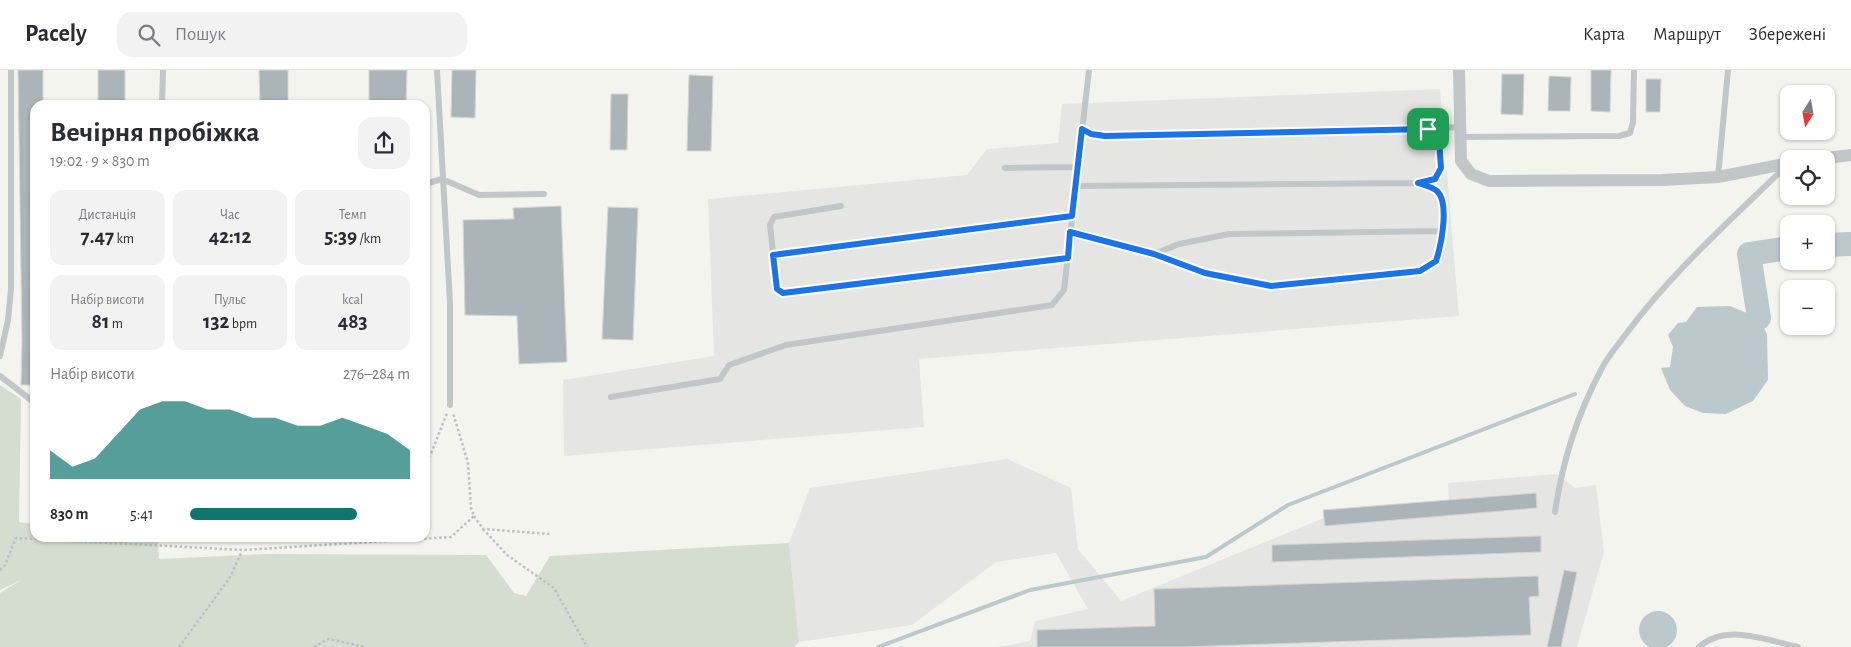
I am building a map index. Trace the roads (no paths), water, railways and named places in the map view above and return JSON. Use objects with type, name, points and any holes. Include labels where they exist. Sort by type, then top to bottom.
[{"type":"street","points":[[1459,70],[1461,161],[1471,174],[1490,181],[1662,180],[1718,177],[1780,165]]},
{"type":"street","points":[[1835,156],[1851,154]]},
{"type":"lane","points":[[0,356],[8,320],[11,289],[11,70]]},
{"type":"lane","points":[[162,100],[163,70]]},
{"type":"lane","points":[[437,70],[450,303],[450,405]]},
{"type":"lane","points":[[611,397],[720,379],[728,365],[786,345],[1052,305],[1064,290],[1089,70]]},
{"type":"lane","points":[[1082,129],[1091,134],[1105,136],[1428,129],[1460,132],[1619,136],[1630,133],[1634,70]]},
{"type":"lane","points":[[1718,177],[1728,70]]},
{"type":"lane","points":[[1075,186],[1418,183],[1435,179],[1441,168],[1439,140],[1428,129]]},
{"type":"lane","points":[[1006,168],[1077,167]]},
{"type":"lane","points":[[1555,512],[1562,468],[1573,434],[1602,366],[1639,316],[1685,266],[1780,172]]},
{"type":"lane","points":[[430,183],[442,179],[479,195],[544,194]]},
{"type":"lane","points":[[1070,232],[1154,254],[1205,273],[1271,286],[1420,271],[1436,261],[1442,231],[1443,200],[1437,190],[1418,183]]},
{"type":"lane","points":[[841,206],[774,217],[770,225],[777,289],[783,293],[1068,258]]},
{"type":"lane","points":[[773,255],[1072,216]]},
{"type":"lane","points":[[1154,254],[1179,244],[1229,234],[1442,231]]},
{"type":"lane","points":[[0,376],[30,399]]},
{"type":"lane","points":[[1700,647],[1723,634],[1734,634],[1798,647]]},
{"type":"waterway","points":[[1835,245],[1851,244]]},
{"type":"waterway","points":[[1759,318],[1749,254],[1780,249]]},
{"type":"waterway","points":[[878,647],[1030,590],[1206,557],[1288,505],[1575,394]]}]
